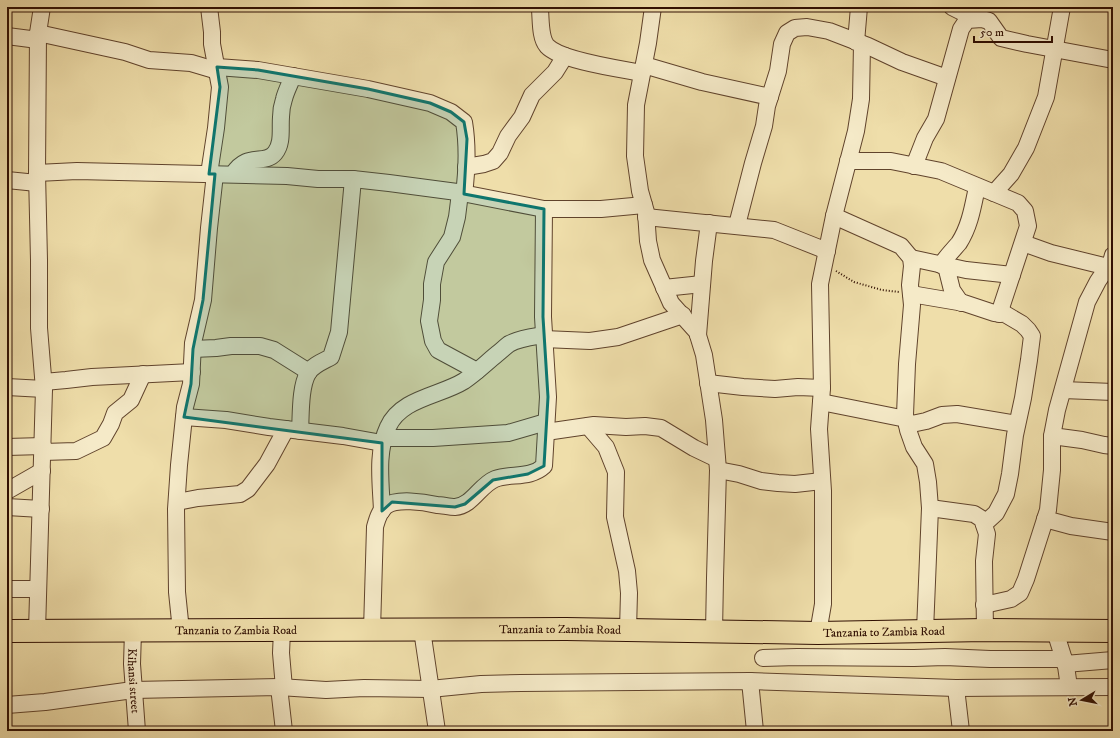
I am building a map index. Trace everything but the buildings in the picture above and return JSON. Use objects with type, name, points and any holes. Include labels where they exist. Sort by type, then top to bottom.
[{"type":"highway","name":"Tanzania to Zambia Road","points":[[7,631],[628,630],[763,633],[985,630],[1113,631]]},
{"type":"street","points":[[37,631],[44,385],[39,328],[37,178],[38,37],[42,7]]},
{"type":"street","points":[[181,630],[177,592],[176,502],[185,407],[191,384],[193,349],[203,300],[220,87],[212,44],[209,7]]},
{"type":"street","points":[[539,7],[542,35],[547,46],[560,55],[594,64],[643,69],[770,97]]},
{"type":"street","points":[[653,7],[648,43],[636,105],[634,149],[652,260],[671,303],[698,334]]},
{"type":"street","points":[[818,633],[823,604],[822,481],[819,430],[821,395],[820,284],[834,216],[856,131],[860,99],[859,7]]},
{"type":"street","points":[[952,7],[976,14],[988,21],[1001,38],[1113,60]]},
{"type":"street","points":[[994,193],[1011,174],[1026,148],[1046,97],[1062,7]]},
{"type":"street","points":[[914,166],[925,138],[936,119],[962,29],[967,20],[976,14]]},
{"type":"street","points":[[737,225],[764,126],[767,106],[778,71],[782,44],[787,33],[795,28],[807,27],[828,31],[908,64],[947,78]]},
{"type":"street","points":[[7,36],[38,37],[125,52],[149,60],[191,63],[217,69],[258,70],[376,91],[430,103],[451,112],[464,122],[467,139],[466,167],[452,237],[436,262],[432,284],[432,300],[429,321],[433,341],[438,350],[478,371]]},
{"type":"street","points":[[466,167],[493,161],[500,152],[508,136],[522,117],[532,95],[555,72],[565,56]]},
{"type":"street","points":[[234,174],[242,164],[248,161],[268,158],[274,155],[278,148],[281,135],[280,117],[284,98],[293,76]]},
{"type":"street","points":[[848,160],[891,161],[941,172],[1018,203],[1025,211],[1028,226],[999,314]]},
{"type":"street","points":[[7,180],[37,178],[77,171],[234,174],[353,179],[462,193],[544,209],[645,211],[709,223],[774,230],[826,256]]},
{"type":"street","points":[[176,502],[198,498],[240,494],[248,489],[293,430],[302,401],[308,372],[315,366],[331,357],[339,332],[353,179]]},
{"type":"street","points":[[944,265],[965,229],[970,216],[977,187]]},
{"type":"street","points":[[372,630],[375,527],[379,515],[385,506],[392,502],[402,501],[455,507],[465,504],[493,480],[506,476],[538,472],[544,466],[548,397],[543,317],[544,209]]},
{"type":"street","points":[[834,216],[901,246],[911,258],[912,266],[910,285],[912,305],[907,364],[906,422],[914,447],[925,464],[928,482],[930,508],[925,631]]},
{"type":"street","points":[[709,223],[698,334],[704,355],[714,420],[718,465],[714,632]]},
{"type":"street","points":[[984,605],[1011,599],[1020,593],[1026,579],[1051,495],[1052,436],[1057,410],[1087,302],[1105,282],[1110,261],[1051,254],[1023,243]]},
{"type":"street","points":[[911,258],[972,271],[1012,275]]},
{"type":"street","points":[[944,265],[952,290],[961,303]]},
{"type":"street","points":[[664,288],[702,284]]},
{"type":"street","points":[[911,294],[961,303],[999,314],[1005,314],[1022,324],[1032,336],[1006,494],[996,513],[984,524]]},
{"type":"street","points":[[382,511],[381,464],[383,440],[388,426],[398,413],[412,403],[446,391],[478,371],[508,345],[524,338],[544,337],[590,341],[618,337],[682,315]]},
{"type":"street","points":[[193,349],[230,346],[260,346],[274,350],[308,372]]},
{"type":"street","points":[[7,387],[44,385],[66,380],[92,377],[192,372]]},
{"type":"street","points":[[7,447],[76,451],[103,438],[115,413],[131,400],[143,374]]},
{"type":"street","points":[[708,383],[775,389],[798,387],[906,422],[926,421],[942,415],[957,414],[1018,424]]},
{"type":"street","points":[[1063,390],[1113,392]]},
{"type":"street","points":[[184,417],[226,420],[293,430],[383,440],[508,433],[546,427],[594,425],[626,427],[645,426],[661,428],[718,465],[739,474],[762,481],[778,483],[796,484],[822,481]]},
{"type":"street","points":[[588,426],[606,447],[616,472],[615,517],[627,571],[629,593],[628,630]]},
{"type":"street","points":[[1052,436],[1113,446]]},
{"type":"street","points":[[7,491],[42,471]]},
{"type":"street","points":[[7,506],[41,509]]},
{"type":"street","points":[[930,508],[974,514],[982,519],[987,534],[984,561],[985,630]]},
{"type":"street","points":[[1045,519],[1071,526],[1113,532]]},
{"type":"street","points":[[7,589],[38,589]]},
{"type":"street","points":[[282,630],[281,687],[284,731]]},
{"type":"street","points":[[422,630],[437,731]]},
{"type":"street","name":"Kihansi street","points":[[133,631],[133,690],[137,731]]},
{"type":"street","points":[[1056,631],[1065,662],[1069,687]]},
{"type":"street","points":[[755,731],[756,681],[763,658],[763,633]]},
{"type":"street","points":[[763,658],[945,657],[1065,662],[1113,660]]},
{"type":"street","points":[[7,705],[45,702],[133,690],[281,687],[326,690],[364,688],[430,689],[481,684],[521,683],[756,681],[956,688],[1113,687]]},
{"type":"street","points":[[956,688],[961,731]]},
{"type":"path","points":[[826,256],[836,271],[854,282],[882,290],[911,294]]},
{"type":"highlighted area","points":[[217,67],[258,70],[368,89],[430,103],[451,112],[464,122],[467,139],[464,194],[544,209],[543,317],[548,397],[544,466],[528,474],[493,480],[465,504],[455,507],[392,502],[382,511],[382,443],[184,417],[191,384],[193,349],[203,300],[215,174],[209,174],[220,87]]}]
